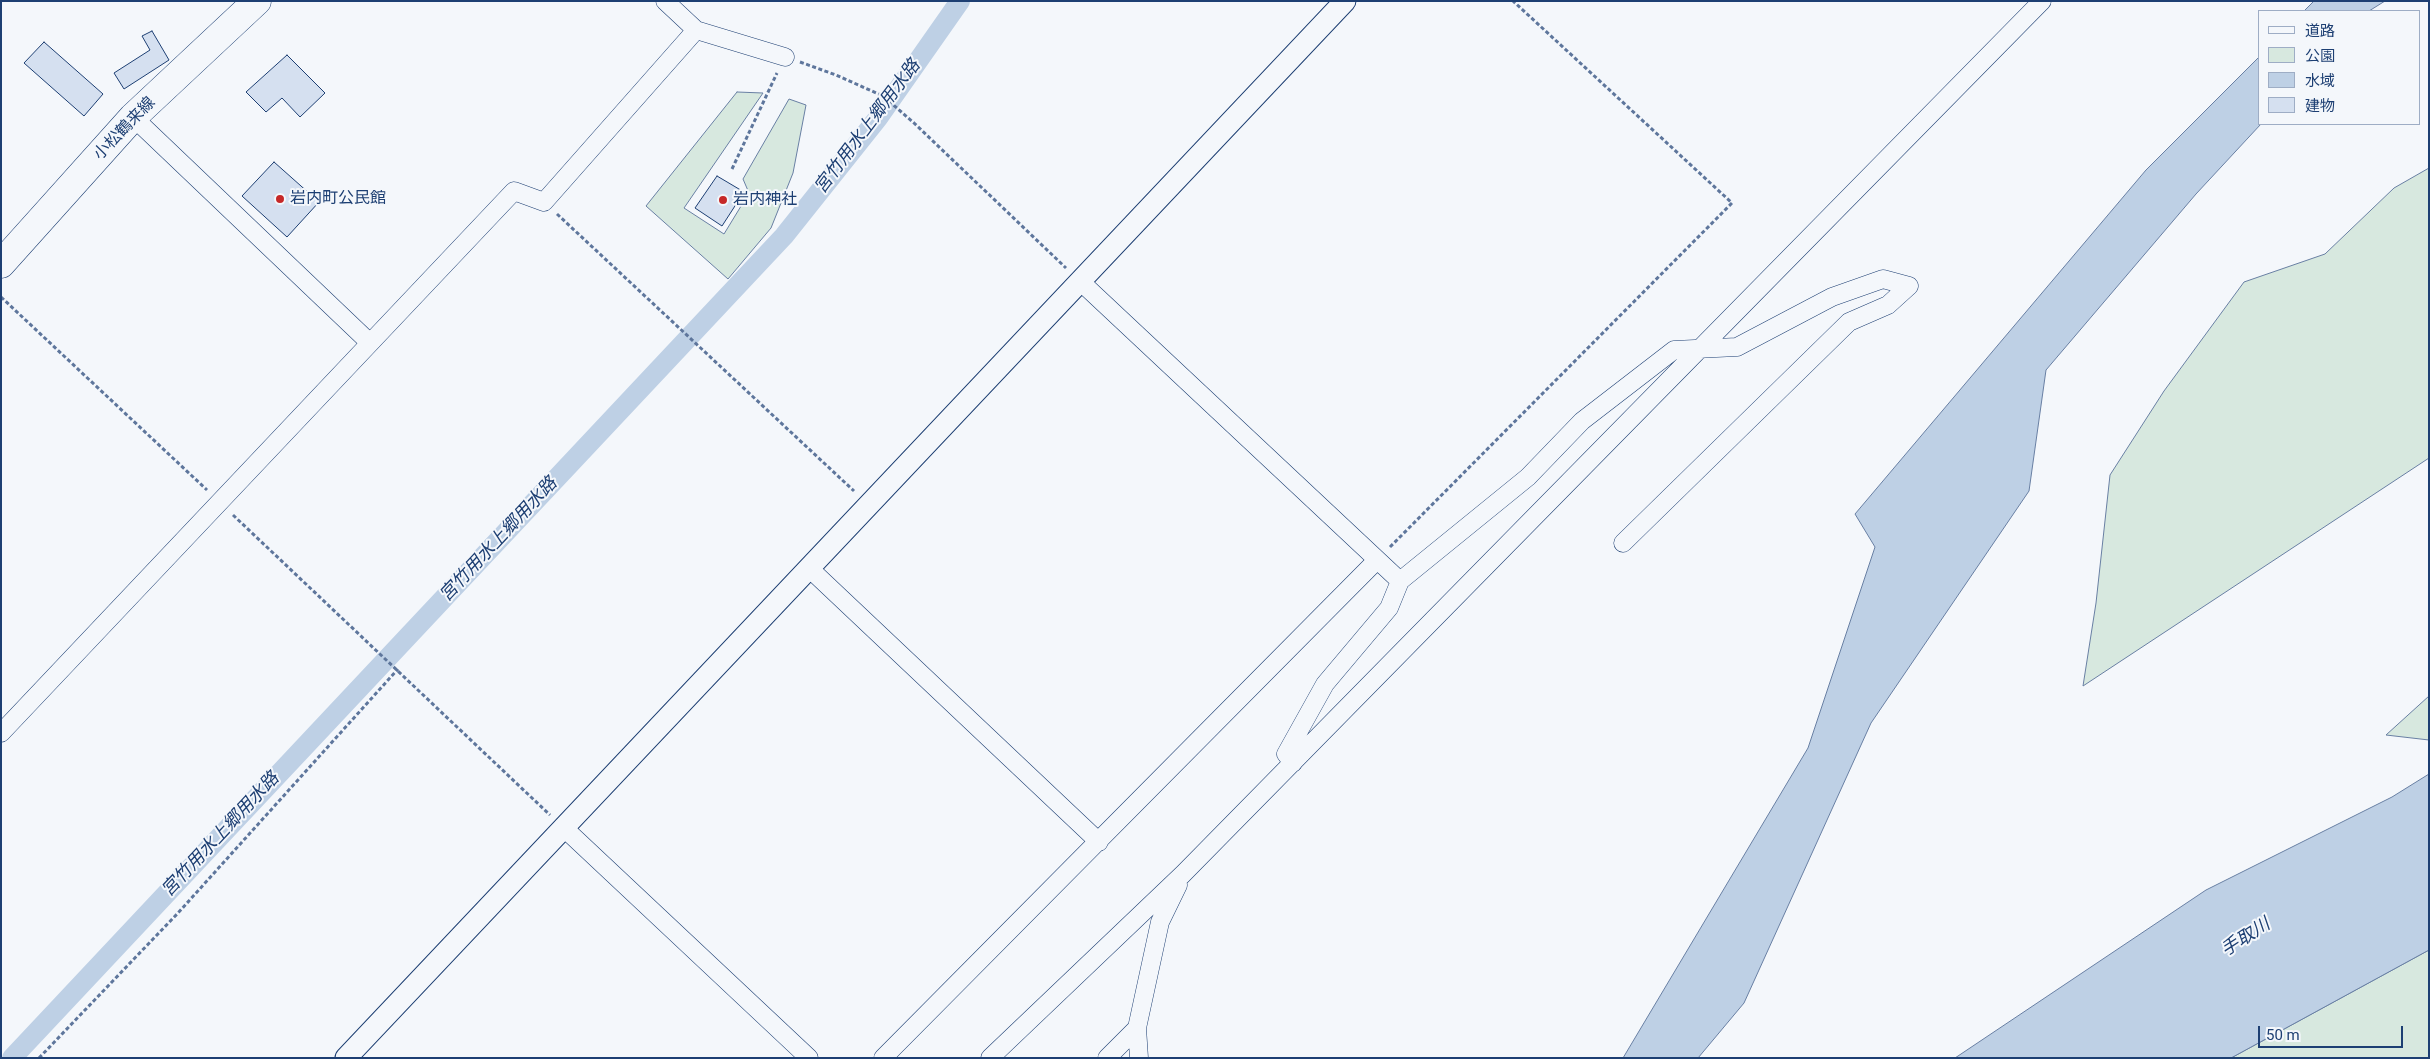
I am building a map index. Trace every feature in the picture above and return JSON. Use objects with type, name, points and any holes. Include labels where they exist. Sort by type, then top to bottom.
[{"type":"main road","name":"小松鶴来線","points":[[1,264],[133,117],[257,1]]},
{"type":"street","points":[[665,1],[696,30],[785,57]]},
{"type":"street","points":[[346,1058],[1345,1]]},
{"type":"street","points":[[990,1058],[1183,874],[2042,1]]},
{"type":"street","points":[[1,734],[514,191],[544,202],[696,30]]},
{"type":"street","points":[[133,117],[370,343]]},
{"type":"street","points":[[1293,763],[1286,754],[1325,684],[1388,608],[1400,580],[1528,477],[1582,421],[1674,350],[1737,347],[1832,297],[1883,279],[1909,286],[1888,305],[1850,322],[1623,543]]},
{"type":"street","points":[[1081,282],[1400,580]]},
{"type":"street","points":[[883,1058],[1378,560]]},
{"type":"street","points":[[809,568],[1099,842]]},
{"type":"street","points":[[563,827],[808,1058]]},
{"type":"street","points":[[1138,1058],[1137,1028],[1160,922],[1183,874]]},
{"type":"street","points":[[1107,1058],[1137,1028]]},
{"type":"path","points":[[1378,560],[1732,204],[1513,1]]},
{"type":"path","points":[[732,169],[785,57],[836,75],[883,96],[1081,282]]},
{"type":"path","points":[[544,202],[697,343],[869,506]]},
{"type":"path","points":[[1,297],[398,669],[563,827]]},
{"type":"path","points":[[39,1058],[178,913],[398,669]]},
{"type":"green space","points":[[737,92],[763,93],[684,208],[724,234],[749,193],[743,179],[789,99],[806,105],[793,173],[771,228],[728,279],[646,206]]},
{"type":"green space","points":[[2429,168],[2429,458],[2083,686],[2096,603],[2110,475],[2164,391],[2244,282],[2325,254],[2394,188]]},
{"type":"green space","points":[[2429,696],[2429,740],[2386,735]]},
{"type":"green space","points":[[2429,950],[2429,1058],[2231,1058]]},
{"type":"water","points":[[2314,1],[2385,1],[2371,10],[2305,10]]},
{"type":"water","points":[[2258,58],[2258,125],[2260,125],[2196,194],[2046,370],[2029,491],[1871,723],[1744,1003],[1698,1058],[1623,1058],[1808,748],[1875,547],[1855,514],[2146,170]]},
{"type":"water","name":"手取川","points":[[2429,774],[2429,950],[2231,1058],[1955,1058],[2206,890],[2392,797]]},
{"type":"building","points":[[152,31],[169,60],[124,89],[114,73],[150,50],[142,36]]},
{"type":"building","points":[[44,42],[103,94],[84,116],[24,63]]},
{"type":"building","points":[[287,55],[325,93],[300,117],[282,98],[266,112],[246,92]]},
{"type":"building","name":"岩内町公民館","points":[[274,162],[319,202],[287,237],[242,196]]},
{"type":"building","points":[[717,176],[744,192],[722,226],[695,208]]},
{"type":"waterway","name":"宮竹用水上郷用水路","points":[[12,1058],[784,236],[878,118],[960,1]]},
{"type":"place","name":"岩内町公民館","points":[[280,199]]},
{"type":"place","name":"岩内神社","points":[[723,200]]}]
